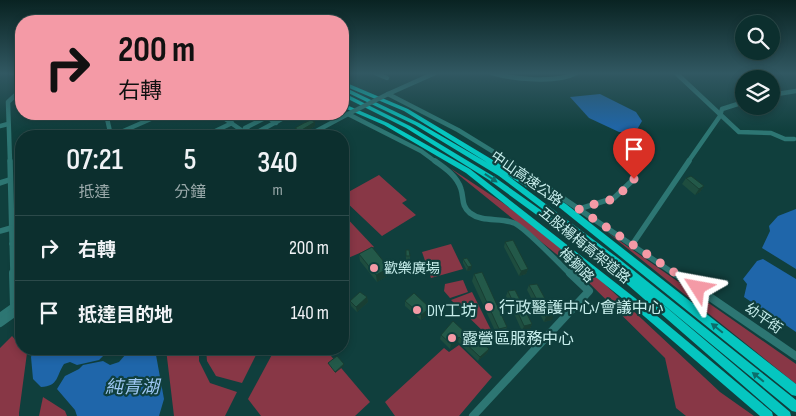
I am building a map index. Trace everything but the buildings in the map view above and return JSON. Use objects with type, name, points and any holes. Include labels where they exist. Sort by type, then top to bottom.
[{"type":"highway","name":"中山高速公路","points":[[351,92],[417,124],[501,174],[615,260],[796,407]]},
{"type":"highway","name":"五股楊梅高架道路","points":[[364,92],[406,110],[563,206],[796,392]]},
{"type":"highway","name":"中山高速公路","points":[[349,98],[408,127],[491,178],[584,245],[607,262],[786,416]]},
{"type":"highway","name":"五股楊梅高架道路","points":[[349,108],[386,124],[468,171],[543,228],[641,308],[768,416]]},
{"type":"street","points":[[349,114],[392,92]]},
{"type":"street","points":[[697,92],[739,132],[771,133],[785,139],[794,139]]},
{"type":"street","name":"幼平街","points":[[388,94],[458,130],[579,209],[796,356]]},
{"type":"street","points":[[15,96],[8,102],[9,180],[15,276]]},
{"type":"street","points":[[632,245],[720,116],[719,113],[722,109],[735,105]]},
{"type":"street","name":"梅獅路","points":[[349,115],[421,151],[447,170],[457,181],[461,189],[464,207],[471,214],[482,219],[515,224],[589,291],[473,416]]},
{"type":"street","points":[[126,130],[148,120]]},
{"type":"street","points":[[228,120],[242,130]]},
{"type":"street","points":[[246,130],[245,128],[261,120]]},
{"type":"street","points":[[272,120],[276,123]]},
{"type":"street","points":[[263,130],[281,120]]},
{"type":"street","points":[[318,130],[337,120]]},
{"type":"street","points":[[217,130],[232,123]]},
{"type":"street","points":[[0,126],[8,124]]},
{"type":"street","points":[[579,209],[590,204],[610,200],[620,194],[634,179]]},
{"type":"street","points":[[0,183],[9,180]]},
{"type":"street","points":[[0,232],[11,228]]},
{"type":"street","points":[[0,317],[15,310]]},
{"type":"street","points":[[0,323],[15,310]]},
{"type":"shaded area","points":[[450,168],[503,203],[556,243],[596,276],[720,392],[754,416],[686,416],[676,408],[665,358],[576,270]]},
{"type":"shaded area","points":[[379,175],[407,200],[402,203],[416,215],[382,236],[349,205],[349,192]]},
{"type":"shaded area","points":[[349,220],[374,247],[349,258]]},
{"type":"shaded area","points":[[607,232],[796,364],[796,384]]},
{"type":"shaded area","points":[[451,244],[463,269],[431,278],[422,252]]},
{"type":"shaded area","points":[[463,280],[468,292],[450,298],[444,291],[445,284]]},
{"type":"shaded area","points":[[472,292],[494,336],[490,338],[451,300]]},
{"type":"shaded area","points":[[12,336],[15,339],[15,355],[27,355],[19,416],[0,416],[0,348]]},
{"type":"shaded area","points":[[459,345],[492,377],[459,416],[395,416],[385,402],[444,348],[449,352]]},
{"type":"shaded area","points":[[167,355],[199,355],[199,361],[210,383],[237,392],[225,416],[174,416]]},
{"type":"shaded area","points":[[206,355],[256,355],[242,383],[216,376],[207,361]]},
{"type":"shaded area","points":[[272,355],[330,355],[370,402],[355,416],[261,416],[248,399]]},
{"type":"shaded area","points":[[43,397],[65,411],[67,416],[39,416]]},
{"type":"water","points":[[600,94],[636,112],[642,121],[635,133],[619,132],[589,118],[570,97]]},
{"type":"water","points":[[796,209],[796,269],[762,248],[770,231],[769,226],[778,216]]},
{"type":"water","points":[[763,259],[796,279],[796,332],[744,297],[747,284],[743,279],[757,261]]},
{"type":"water","name":"純青湖","points":[[32,355],[104,355],[99,360],[77,365],[70,362],[64,364],[56,380],[51,385],[41,387],[33,379]]},
{"type":"water","name":"純青湖","points":[[125,355],[156,355],[164,399],[159,416],[77,416],[75,410],[57,389],[65,376],[83,365],[103,361],[110,365],[119,362]]},
{"type":"place","name":"歡樂廣場","points":[[374,268]]},
{"type":"place","name":"行政醫護中心/會議中心","points":[[489,307]]},
{"type":"place","name":"DIY工坊","points":[[417,310]]},
{"type":"place","name":"露營區服務中心","points":[[452,338]]},
{"type":"route","points":[[634,179],[620,194],[610,200],[590,204],[579,209],[698,288]]}]
